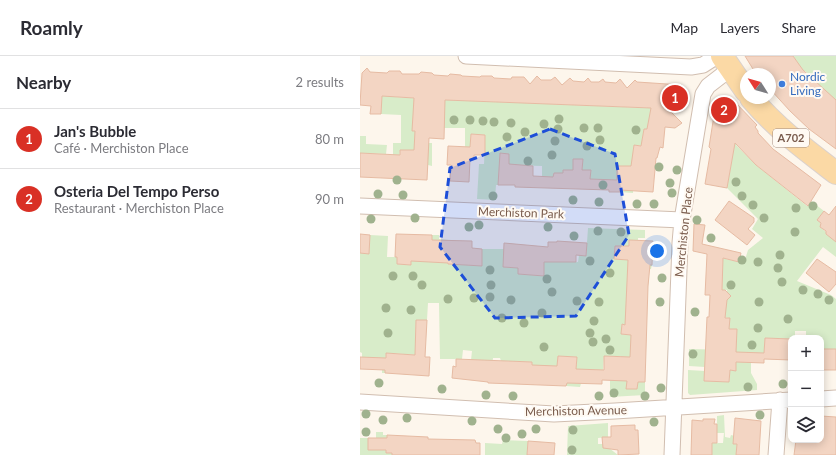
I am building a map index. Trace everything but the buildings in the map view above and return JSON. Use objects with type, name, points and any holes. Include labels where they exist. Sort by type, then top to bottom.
[{"type":"main road","points":[[723,60],[740,83]]},
{"type":"main road","name":"A702","points":[[756,104],[789,136],[836,173]]},
{"type":"street","points":[[466,56],[691,67],[723,60]]},
{"type":"street","name":"Merchiston Place","points":[[672,455],[682,220],[703,94],[723,60]]},
{"type":"street","name":"Merchiston Park","points":[[360,206],[682,220]]},
{"type":"street","points":[[824,399],[836,398]]},
{"type":"street","points":[[776,455],[785,400]]},
{"type":"street","name":"Merchiston Avenue","points":[[360,402],[554,414],[673,408],[785,400]]},
{"type":"highlighted area","points":[[550,129],[615,154],[629,235],[576,316],[495,318],[440,247],[450,168]]},
{"type":"green space","points":[[793,56],[836,56],[836,111],[817,83],[805,71],[797,79],[789,69],[798,63]]},
{"type":"green space","points":[[382,94],[395,97],[426,99],[647,108],[647,106],[657,107],[647,129],[644,129],[642,141],[644,146],[634,145],[633,154],[647,157],[634,175],[633,193],[620,192],[621,181],[609,180],[609,190],[598,190],[598,179],[590,179],[591,170],[582,170],[583,160],[573,159],[573,170],[563,170],[563,173],[554,173],[553,177],[542,177],[542,166],[509,165],[509,154],[500,153],[498,185],[496,185],[495,200],[477,199],[479,164],[484,164],[485,135],[471,134],[470,147],[465,147],[465,128],[444,128],[413,131],[415,131],[419,143],[432,143],[432,166],[428,165],[428,151],[400,150],[399,160],[393,178],[393,143],[401,143],[401,115],[381,114]]},
{"type":"green space","points":[[360,136],[366,136],[366,144],[387,145],[386,154],[360,153]]},
{"type":"green space","points":[[733,138],[738,138],[736,145],[756,165],[807,206],[811,201],[824,211],[820,227],[826,232],[826,234],[836,241],[836,257],[823,247],[797,281],[831,295],[836,299],[836,349],[824,349],[824,335],[806,335],[806,331],[795,331],[795,335],[788,335],[788,339],[765,338],[764,353],[751,353],[751,373],[757,384],[757,390],[690,395],[688,393],[688,370],[705,371],[704,381],[729,382],[730,370],[736,370],[736,364],[726,363],[705,367],[689,366],[689,349],[735,350],[737,329],[729,329],[729,318],[721,317],[727,300],[730,297],[727,290],[722,290],[723,260],[711,260],[712,256],[744,263],[748,250],[763,238],[752,229],[758,219],[727,188],[733,153]]},
{"type":"green space","points":[[588,228],[645,230],[645,238],[630,240],[629,246],[615,246],[614,259],[652,265],[651,269],[629,268],[649,277],[648,286],[644,286],[625,325],[622,324],[621,334],[631,335],[631,342],[634,342],[631,358],[621,365],[621,356],[604,356],[603,370],[585,370],[580,387],[566,386],[568,367],[563,364],[577,365],[577,357],[558,356],[557,366],[534,379],[534,385],[531,385],[532,362],[501,361],[500,358],[493,358],[492,370],[471,360],[472,351],[463,350],[462,359],[440,359],[439,303],[428,303],[427,320],[416,320],[415,355],[407,354],[406,375],[403,374],[404,354],[386,353],[385,373],[382,373],[382,358],[376,358],[362,363],[362,353],[360,352],[360,253],[369,253],[370,235],[388,236],[387,257],[397,257],[397,264],[410,265],[411,258],[432,262],[432,235],[439,235],[439,239],[449,240],[448,264],[481,266],[482,249],[504,249],[504,267],[518,268],[518,274],[543,276],[544,262],[578,262],[579,255],[586,256]]},
{"type":"green space","points":[[610,378],[632,381],[627,389],[637,389],[638,382],[645,382],[645,395],[610,397]]},
{"type":"green space","points":[[724,415],[725,437],[730,438],[731,435],[735,436],[738,434],[736,455],[712,455],[712,443],[723,443],[724,433],[714,433],[717,427],[717,416]]},
{"type":"green space","points":[[608,423],[608,437],[598,438],[598,444],[603,444],[603,448],[609,448],[618,455],[567,455],[568,426]]},
{"type":"green space","points":[[376,432],[383,432],[383,435],[387,435],[386,453],[392,453],[392,455],[360,455],[360,438],[368,438],[368,450],[376,450]]},
{"type":"green space","points":[[503,440],[528,441],[527,455],[485,455],[485,443],[502,444]]},
{"type":"place","name":"Nordic Living","points":[[782,84]]},
{"type":"place","name":"Jan's Bubble","points":[[675,98]]},
{"type":"place","name":"Osteria Del Tempo Perso","points":[[724,110]]}]
